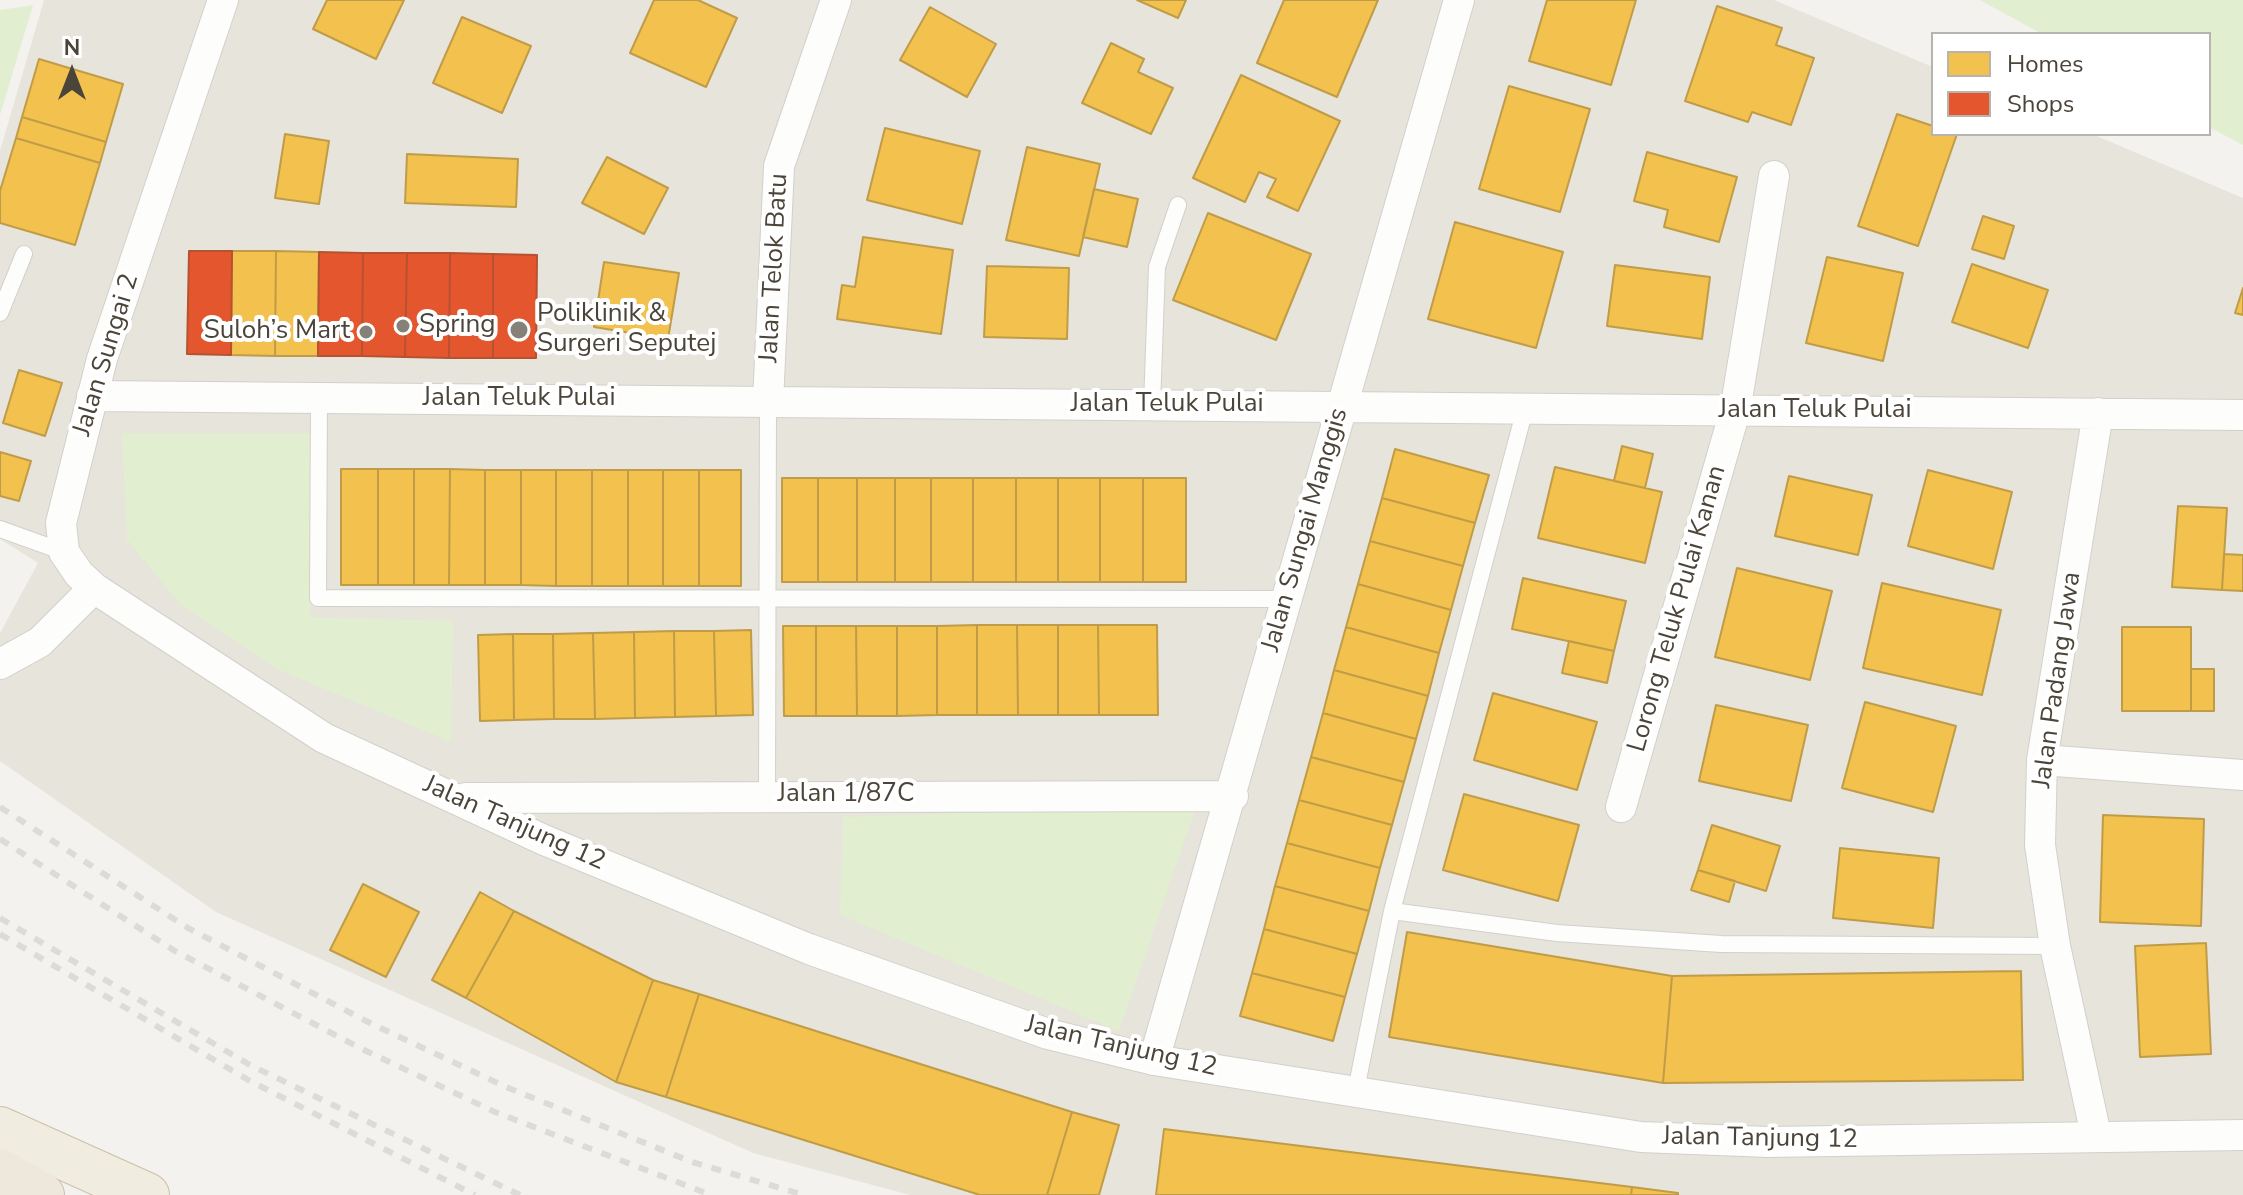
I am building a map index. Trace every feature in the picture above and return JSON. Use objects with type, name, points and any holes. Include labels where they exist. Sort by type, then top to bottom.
[{"type":"highway","points":[[0,1129],[147,1195]]},
{"type":"highway","points":[[0,1171],[42,1195]]},
{"type":"street","name":"Jalan Sungai 2","points":[[64,552],[61,523],[92,396],[223,0]]},
{"type":"street","name":"Jalan Telok Batu","points":[[768,402],[779,166],[836,0]]},
{"type":"street","name":"Jalan Sungai Manggis","points":[[1154,1060],[1233,796],[1340,407],[1459,0]]},
{"type":"street","name":"Lorong Teluk Pulai Kanan","points":[[1621,807],[1735,411],[1774,176]]},
{"type":"street","name":"Jalan Teluk Pulai","points":[[92,396],[2243,415]]},
{"type":"street","name":"Jalan Padang Jawa","points":[[2096,1135],[2055,946],[2040,845],[2042,760],[2098,413]]},
{"type":"street","points":[[0,664],[40,642],[94,588],[79,574],[64,552]]},
{"type":"street","name":"Jalan Tanjung 12","points":[[94,588],[324,738],[460,798],[544,840],[809,949],[1048,1034],[1154,1060],[1355,1095],[1641,1137],[1701,1141],[2243,1135]]},
{"type":"street","points":[[2042,760],[2243,775]]},
{"type":"street","name":"Jalan 1/87C","points":[[460,798],[1233,796]]},
{"type":"lane","points":[[1152,405],[1157,267],[1178,205]]},
{"type":"lane","points":[[0,313],[24,254]]},
{"type":"lane","points":[[319,398],[318,598],[1287,599]]},
{"type":"lane","points":[[767,795],[768,402]]},
{"type":"lane","points":[[1355,1095],[1392,911],[1525,409]]},
{"type":"lane","points":[[0,529],[64,552]]},
{"type":"lane","points":[[1392,911],[1557,933],[1721,944],[2055,946]]},
{"type":"shaded area","points":[[44,0],[1774,0],[1931,66],[1931,136],[2097,136],[2243,198],[2243,1195],[910,1195],[753,1153],[216,912],[0,761],[0,633],[38,563],[0,539],[0,151]]},
{"type":"green space","points":[[1980,0],[2243,0],[2243,145],[2211,128],[2211,32],[2038,32]]},
{"type":"green space","points":[[33,5],[0,115],[0,10]]},
{"type":"green space","points":[[122,433],[313,433],[310,617],[453,621],[451,742],[277,669],[180,604],[127,540]]},
{"type":"green space","points":[[1197,805],[1119,1031],[840,915],[843,817]]},
{"type":"building: Homes","points":[[327,0],[404,0],[376,59],[313,29]]},
{"type":"building: Homes","points":[[654,0],[698,0],[737,18],[706,87],[630,53]]},
{"type":"building: Homes","points":[[1137,0],[1186,0],[1178,18]]},
{"type":"building: Homes","points":[[1284,0],[1378,0],[1337,97],[1257,63]]},
{"type":"building: Homes","points":[[1547,0],[1636,0],[1611,85],[1529,61]]},
{"type":"building: Homes","points":[[1717,6],[1782,28],[1776,45],[1814,58],[1791,125],[1752,112],[1748,122],[1685,101]]},
{"type":"building: Homes","points":[[930,7],[996,44],[967,97],[900,60]]},
{"type":"building: Homes","points":[[462,17],[531,46],[502,113],[433,83]]},
{"type":"building: Homes","points":[[1111,43],[1144,59],[1138,72],[1173,88],[1151,134],[1082,103]]},
{"type":"building: Homes","points":[[39,59],[123,84],[106,142],[22,117]]},
{"type":"building: Homes","points":[[1241,75],[1340,121],[1298,211],[1267,197],[1276,179],[1259,172],[1245,202],[1193,178]]},
{"type":"building: Homes","points":[[1509,86],[1590,109],[1560,212],[1479,189]]},
{"type":"building: Homes","points":[[1897,114],[1931,125],[1931,136],[1956,136],[1918,246],[1858,226]]},
{"type":"building: Homes","points":[[22,117],[106,142],[100,163],[16,138]]},
{"type":"building: Homes","points":[[885,128],[980,151],[962,224],[867,200]]},
{"type":"building: Homes","points":[[285,134],[329,141],[319,204],[275,198]]},
{"type":"building: Homes","points":[[16,138],[100,163],[75,245],[0,223],[0,191]]},
{"type":"building: Homes","points":[[1027,147],[1100,164],[1079,256],[1006,240]]},
{"type":"building: Homes","points":[[1647,152],[1737,177],[1719,242],[1664,227],[1668,210],[1634,201]]},
{"type":"building: Homes","points":[[407,154],[518,159],[516,207],[405,203]]},
{"type":"building: Homes","points":[[607,157],[668,188],[644,234],[582,203]]},
{"type":"building: Homes","points":[[1094,189],[1138,199],[1127,247],[1083,237]]},
{"type":"building: Homes","points":[[1208,213],[1311,254],[1276,340],[1173,300]]},
{"type":"building: Homes","points":[[1983,216],[2014,226],[2004,259],[1972,249]]},
{"type":"building: Homes","points":[[1455,222],[1563,252],[1536,348],[1428,319]]},
{"type":"building: Homes","points":[[863,237],[953,250],[941,334],[837,319],[842,285],[855,287]]},
{"type":"building: Homes","points":[[232,251],[276,251],[275,356],[231,355]]},
{"type":"building: Homes","points":[[276,251],[319,252],[318,356],[275,356]]},
{"type":"building: Homes","points":[[1827,257],[1903,273],[1883,361],[1806,343]]},
{"type":"building: Homes","points":[[604,262],[679,273],[668,339],[594,327]]},
{"type":"building: Homes","points":[[1972,264],[2048,290],[2028,348],[1952,322]]},
{"type":"building: Homes","points":[[1615,265],[1710,277],[1702,339],[1607,326]]},
{"type":"building: Homes","points":[[987,266],[1069,268],[1067,339],[984,337]]},
{"type":"building: Homes","points":[[2243,288],[2243,315],[2235,313]]},
{"type":"building: Homes","points":[[19,370],[62,383],[45,436],[3,423]]},
{"type":"building: Homes","points":[[1622,446],[1653,454],[1645,488],[1614,481]]},
{"type":"building: Homes","points":[[1395,449],[1489,475],[1475,523],[1382,498]]},
{"type":"building: Homes","points":[[0,452],[31,461],[19,501],[0,496]]},
{"type":"building: Homes","points":[[1555,467],[1662,492],[1645,563],[1538,538]]},
{"type":"building: Homes","points":[[341,469],[378,469],[378,585],[341,585]]},
{"type":"building: Homes","points":[[378,469],[414,469],[414,585],[378,585]]},
{"type":"building: Homes","points":[[414,469],[450,469],[449,585],[414,585]]},
{"type":"building: Homes","points":[[450,469],[485,470],[485,585],[449,585]]},
{"type":"building: Homes","points":[[485,470],[521,470],[521,585],[485,585]]},
{"type":"building: Homes","points":[[521,470],[556,470],[556,586],[521,585]]},
{"type":"building: Homes","points":[[556,470],[592,470],[592,586],[556,586]]},
{"type":"building: Homes","points":[[592,470],[628,470],[628,586],[592,586]]},
{"type":"building: Homes","points":[[628,470],[663,470],[663,586],[628,586]]},
{"type":"building: Homes","points":[[663,470],[699,470],[699,586],[663,586]]},
{"type":"building: Homes","points":[[699,470],[741,470],[741,586],[699,586]]},
{"type":"building: Homes","points":[[1928,470],[2012,492],[1993,569],[1908,546]]},
{"type":"building: Homes","points":[[1789,476],[1872,495],[1858,555],[1775,536]]},
{"type":"building: Homes","points":[[782,478],[818,478],[818,582],[782,582]]},
{"type":"building: Homes","points":[[818,478],[857,478],[857,582],[818,582]]},
{"type":"building: Homes","points":[[857,478],[895,478],[895,582],[857,582]]},
{"type":"building: Homes","points":[[895,478],[931,478],[931,582],[895,582]]},
{"type":"building: Homes","points":[[931,478],[973,478],[973,582],[931,582]]},
{"type":"building: Homes","points":[[973,478],[1016,478],[1016,582],[973,582]]},
{"type":"building: Homes","points":[[1016,478],[1058,478],[1058,582],[1016,582]]},
{"type":"building: Homes","points":[[1058,478],[1100,478],[1100,582],[1058,582]]},
{"type":"building: Homes","points":[[1100,478],[1143,478],[1143,582],[1100,582]]},
{"type":"building: Homes","points":[[1143,478],[1186,478],[1186,582],[1143,582]]},
{"type":"building: Homes","points":[[1382,498],[1475,523],[1463,566],[1370,541]]},
{"type":"building: Homes","points":[[2178,506],[2227,508],[2222,590],[2172,587]]},
{"type":"building: Homes","points":[[1370,541],[1463,566],[1451,610],[1358,584]]},
{"type":"building: Homes","points":[[2224,554],[2243,555],[2243,591],[2222,590]]},
{"type":"building: Homes","points":[[1737,568],[1832,591],[1810,680],[1715,657]]},
{"type":"building: Homes","points":[[1523,578],[1626,601],[1614,651],[1512,629]]},
{"type":"building: Homes","points":[[1882,583],[2001,610],[1982,695],[1863,668]]},
{"type":"building: Homes","points":[[1358,584],[1451,610],[1439,653],[1346,627]]},
{"type":"building: Homes","points":[[977,625],[1017,625],[1018,715],[977,715]]},
{"type":"building: Homes","points":[[977,625],[977,715],[937,715],[937,626]]},
{"type":"building: Homes","points":[[1017,625],[1058,625],[1058,715],[1018,715]]},
{"type":"building: Homes","points":[[1058,625],[1098,625],[1099,715],[1058,715]]},
{"type":"building: Homes","points":[[1098,625],[1157,625],[1158,715],[1099,715]]},
{"type":"building: Homes","points":[[783,626],[816,626],[816,716],[784,716]]},
{"type":"building: Homes","points":[[816,626],[856,626],[857,716],[816,716]]},
{"type":"building: Homes","points":[[856,626],[897,626],[897,716],[857,716]]},
{"type":"building: Homes","points":[[897,626],[937,626],[937,715],[897,716]]},
{"type":"building: Homes","points":[[1346,627],[1439,653],[1428,696],[1334,670]]},
{"type":"building: Homes","points":[[2122,627],[2191,627],[2191,711],[2122,711]]},
{"type":"building: Homes","points":[[751,630],[753,715],[716,716],[714,631]]},
{"type":"building: Homes","points":[[674,631],[714,631],[716,716],[675,717]]},
{"type":"building: Homes","points":[[674,631],[675,717],[635,718],[634,632]]},
{"type":"building: Homes","points":[[634,632],[635,718],[595,719],[593,633]]},
{"type":"building: Homes","points":[[593,633],[595,719],[554,719],[553,634]]},
{"type":"building: Homes","points":[[513,634],[553,634],[554,719],[514,720]]},
{"type":"building: Homes","points":[[513,634],[514,720],[480,721],[478,635]]},
{"type":"building: Homes","points":[[1569,641],[1614,651],[1607,683],[1562,673]]},
{"type":"building: Homes","points":[[2191,669],[2214,669],[2214,711],[2191,711]]},
{"type":"building: Homes","points":[[1334,670],[1428,696],[1416,739],[1323,713]]},
{"type":"building: Homes","points":[[1493,693],[1597,722],[1577,790],[1474,760]]},
{"type":"building: Homes","points":[[1865,702],[1956,726],[1933,812],[1842,788]]},
{"type":"building: Homes","points":[[1716,705],[1808,725],[1791,801],[1699,781]]},
{"type":"building: Homes","points":[[1323,713],[1416,739],[1404,782],[1311,757]]},
{"type":"building: Homes","points":[[1311,757],[1404,782],[1392,825],[1299,800]]},
{"type":"building: Homes","points":[[1464,794],[1579,825],[1558,901],[1443,870]]},
{"type":"building: Homes","points":[[1299,800],[1392,825],[1380,868],[1287,843]]},
{"type":"building: Homes","points":[[2103,815],[2204,819],[2201,926],[2100,922]]},
{"type":"building: Homes","points":[[1712,825],[1780,846],[1766,891],[1698,870]]},
{"type":"building: Homes","points":[[1287,843],[1380,868],[1369,911],[1275,886]]},
{"type":"building: Homes","points":[[1840,848],[1939,858],[1933,928],[1833,918]]},
{"type":"building: Homes","points":[[1698,870],[1735,881],[1729,902],[1691,890]]},
{"type":"building: Homes","points":[[363,884],[419,912],[386,977],[330,950]]},
{"type":"building: Homes","points":[[1275,886],[1369,911],[1357,954],[1264,929]]},
{"type":"building: Homes","points":[[480,892],[514,911],[466,998],[432,980]]},
{"type":"building: Homes","points":[[514,911],[653,980],[616,1082],[466,998]]},
{"type":"building: Homes","points":[[1264,929],[1357,954],[1345,997],[1252,973]]},
{"type":"building: Homes","points":[[1407,932],[1672,976],[1663,1083],[1389,1037]]},
{"type":"building: Homes","points":[[2206,943],[2211,1054],[2140,1057],[2135,946]]},
{"type":"building: Homes","points":[[2021,971],[2023,1080],[1663,1083],[1672,976]]},
{"type":"building: Homes","points":[[1252,973],[1345,997],[1333,1041],[1240,1016]]},
{"type":"building: Homes","points":[[653,980],[699,994],[666,1097],[616,1082]]},
{"type":"building: Homes","points":[[699,994],[1072,1112],[1047,1195],[980,1195],[666,1097]]},
{"type":"building: Homes","points":[[1072,1112],[1119,1125],[1099,1195],[1047,1195]]},
{"type":"building: Homes","points":[[1164,1129],[1632,1187],[1631,1195],[1156,1195]]},
{"type":"building: Homes","points":[[1632,1187],[1678,1193],[1678,1195],[1631,1195]]},
{"type":"building: Shops","points":[[189,251],[232,251],[231,355],[187,354]]},
{"type":"building: Shops","points":[[319,252],[363,253],[362,356],[318,356]]},
{"type":"building: Shops","points":[[363,253],[407,253],[405,357],[362,356]]},
{"type":"building: Shops","points":[[407,253],[450,253],[449,358],[405,357]]},
{"type":"building: Shops","points":[[450,253],[493,254],[493,358],[449,358]]},
{"type":"building: Shops","points":[[493,254],[537,255],[536,358],[493,358]]},
{"type":"railway","points":[[0,807],[188,928],[372,1024],[506,1087],[692,1162],[804,1195]]},
{"type":"railway","points":[[0,839],[175,951],[360,1048],[495,1112],[711,1195]]},
{"type":"railway","points":[[0,918],[250,1065],[520,1195]]},
{"type":"railway","points":[[0,934],[250,1081],[475,1195]]},
{"type":"place","name":"Spring","points":[[403,326]]},
{"type":"place","name":"Poliklinik & Surgeri Seputej","points":[[519,330]]},
{"type":"place","name":"Suloh’s Mart","points":[[366,332]]}]
